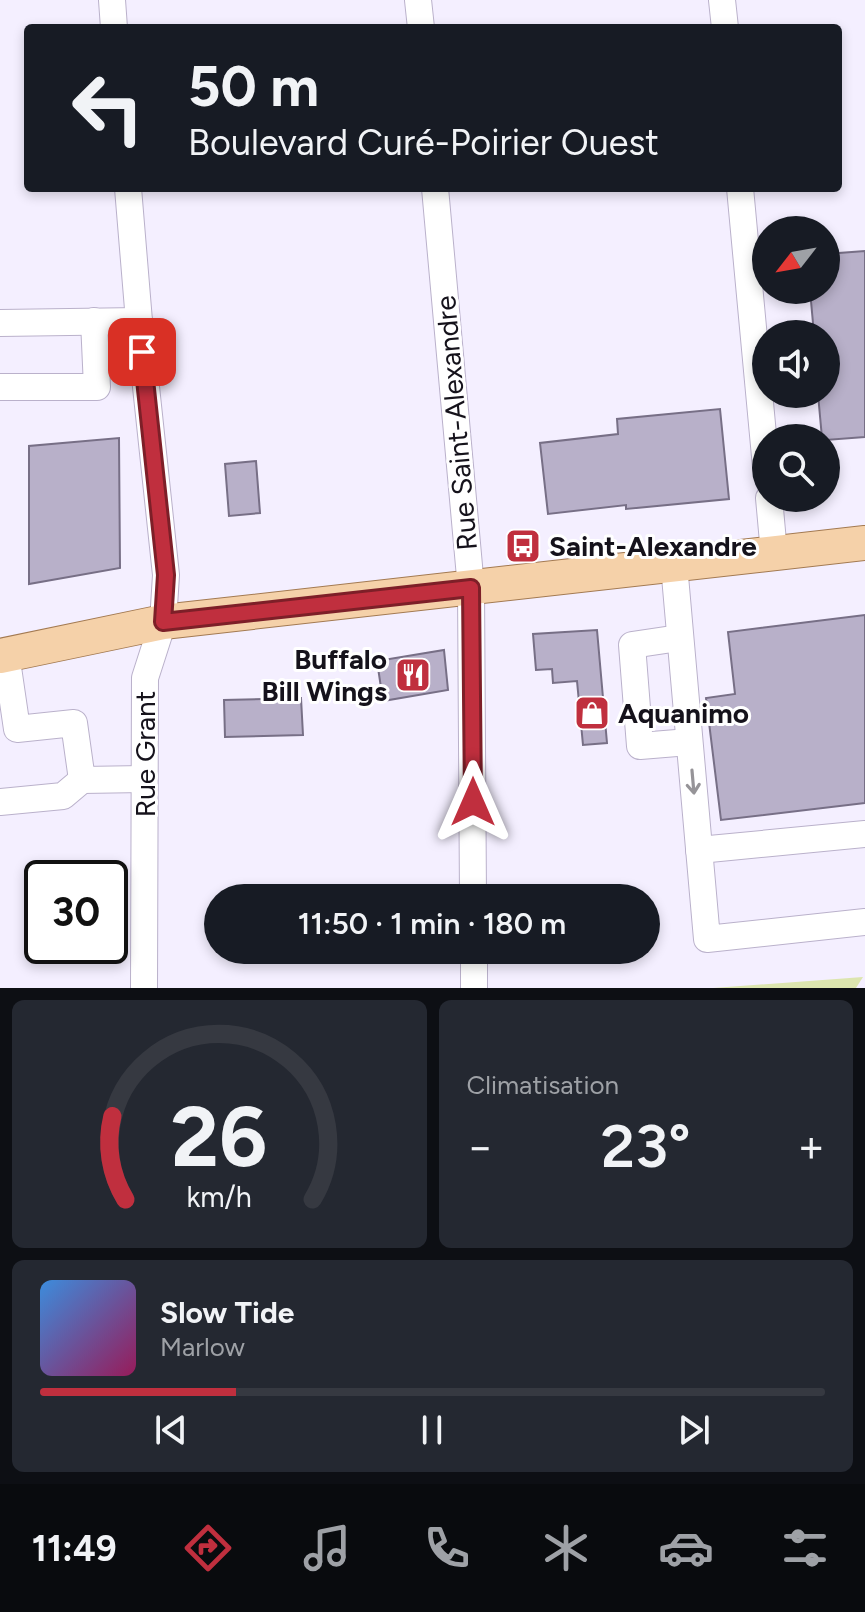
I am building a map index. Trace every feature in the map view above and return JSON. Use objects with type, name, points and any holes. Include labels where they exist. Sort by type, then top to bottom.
[{"type":"main road","points":[[3,655],[163,622],[865,543]]},
{"type":"street","points":[[112,0],[114,24]]},
{"type":"street","points":[[418,0],[421,24]]},
{"type":"street","points":[[722,0],[725,24]]},
{"type":"street","name":"Rue Grant","points":[[128,192],[166,575],[163,622],[145,678],[144,988]]},
{"type":"street","name":"Rue Saint-Alexandre","points":[[435,192],[471,588],[473,884]]},
{"type":"street","points":[[740,192],[762,424]]},
{"type":"street","points":[[0,387],[97,387],[94,321]]},
{"type":"street","points":[[0,323],[139,321]]},
{"type":"street","points":[[770,512],[774,553]]},
{"type":"street","points":[[674,565],[707,939],[865,922]]},
{"type":"street","points":[[679,638],[632,645],[640,746],[689,742]]},
{"type":"street","points":[[3,655],[8,731],[74,723],[82,780]]},
{"type":"street","points":[[0,802],[63,796],[82,780],[144,779]]},
{"type":"street","points":[[699,850],[865,834]]},
{"type":"street","points":[[474,964],[474,988]]},
{"type":"green space","points":[[863,977],[856,988],[713,988]]},
{"type":"building","points":[[865,251],[865,437],[840,439],[840,424],[821,424],[819,408],[840,408],[840,320],[813,320],[811,304],[840,304],[840,253]]},
{"type":"building","points":[[720,409],[729,499],[626,509],[626,505],[548,514],[540,443],[618,434],[617,419]]},
{"type":"building","points":[[119,438],[120,568],[29,584],[29,446]]},
{"type":"building","points":[[256,461],[260,513],[229,516],[225,464]]},
{"type":"building","points":[[865,615],[865,803],[721,820],[706,698],[735,694],[728,632]]},
{"type":"building","name":"Aquanimo","points":[[597,630],[607,743],[583,745],[577,681],[553,683],[552,669],[536,670],[533,634]]},
{"type":"building","name":"Buffalo Bill Wings","points":[[444,650],[448,690],[383,701],[377,661]]},
{"type":"building","points":[[301,698],[303,735],[225,737],[224,700]]},
{"type":"place","name":"Saint-Alexandre","points":[[523,546]]},
{"type":"place","name":"Buffalo Bill Wings","points":[[413,675]]},
{"type":"place","name":"Aquanimo","points":[[592,713]]},
{"type":"route","points":[[142,352],[166,575],[163,622],[471,588],[473,802]]}]
